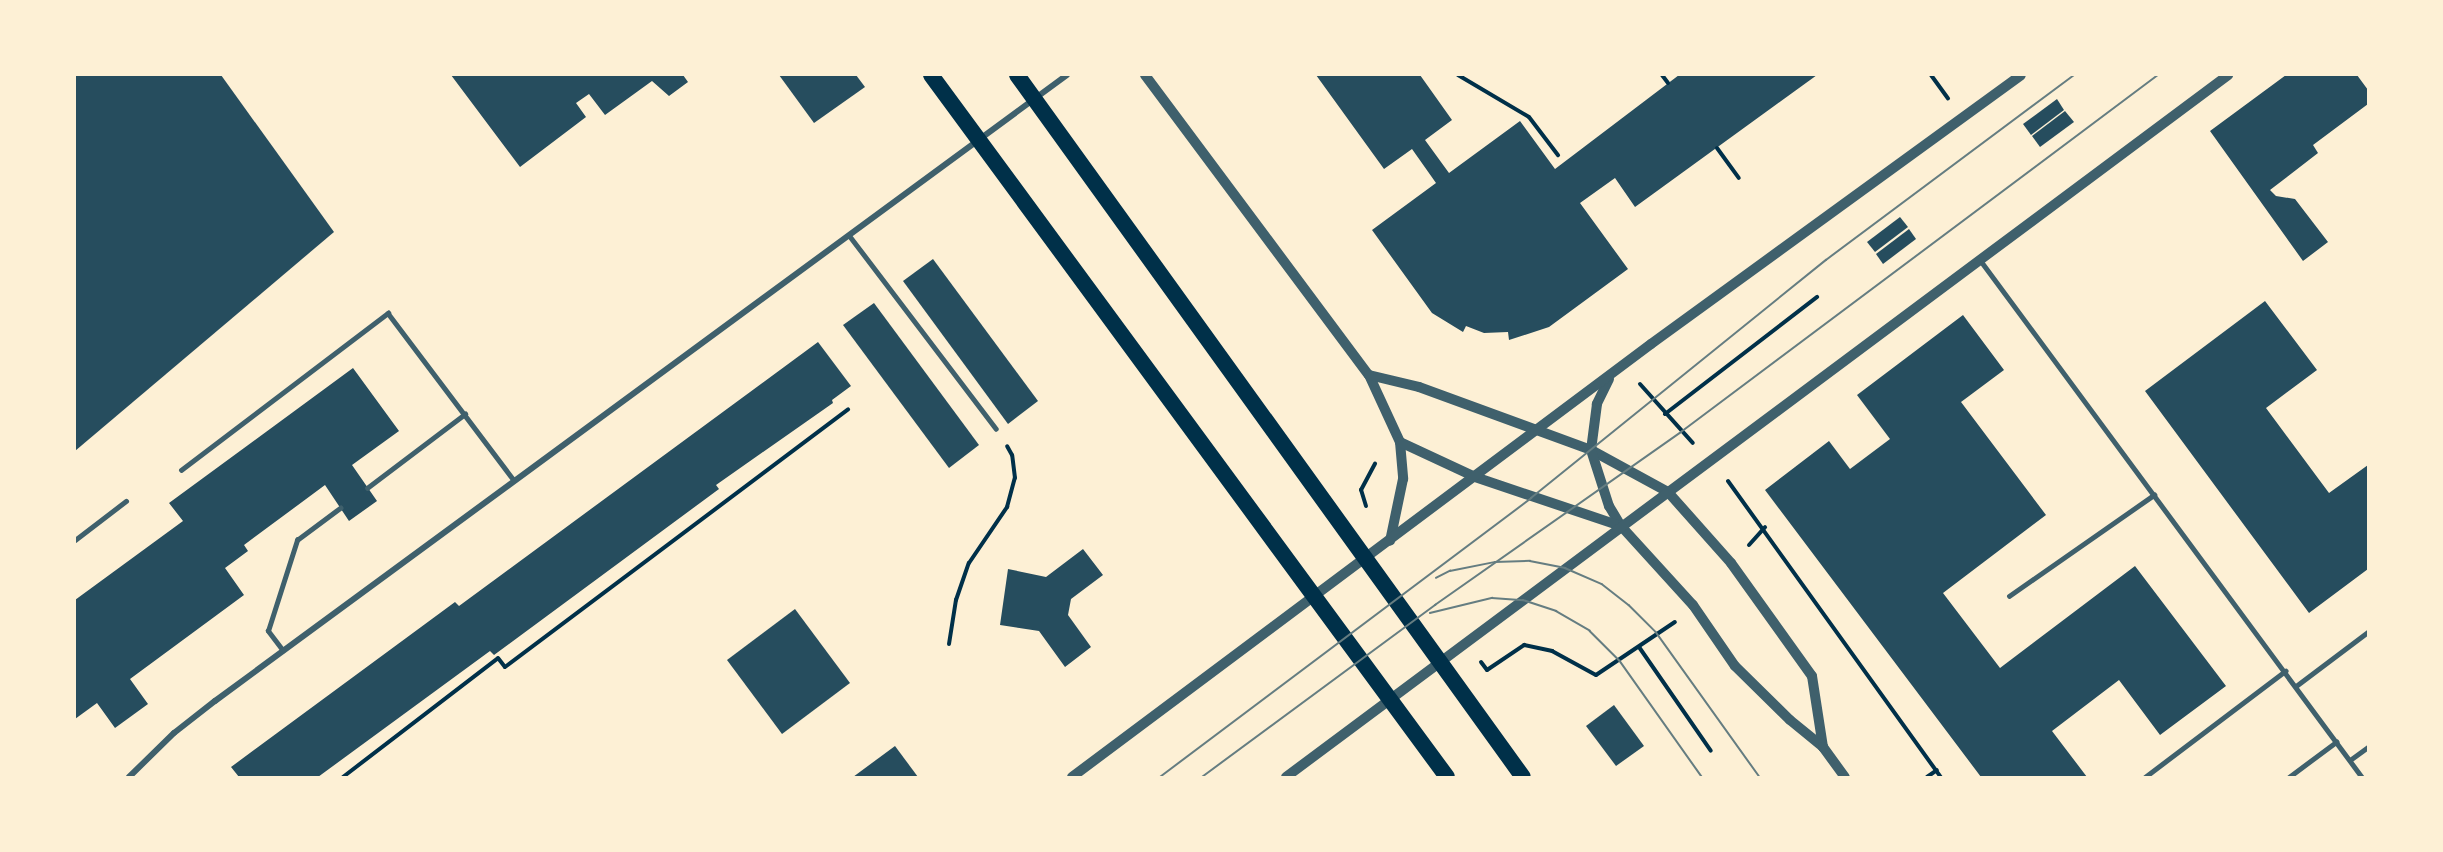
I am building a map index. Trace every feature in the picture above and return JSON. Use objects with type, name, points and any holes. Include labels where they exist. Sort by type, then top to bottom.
[{"type":"highway","points":[[931,75],[1447,777]]},
{"type":"highway","points":[[1017,75],[1523,777]]},
{"type":"street","points":[[129,777],[174,733],[283,651],[1067,75]]},
{"type":"street","points":[[1145,75],[1369,375],[1400,442],[1403,479],[1390,541]]},
{"type":"street","points":[[1072,777],[1624,364],[2021,75]]},
{"type":"street","points":[[1286,777],[2228,75]]},
{"type":"street","points":[[1612,374],[1597,404],[1591,450],[1609,506],[1621,526],[1693,605],[1735,666],[1790,720],[1823,747],[1845,777]]},
{"type":"street","points":[[1369,375],[1419,387],[1591,450],[1668,492],[1731,563],[1812,676],[1823,747]]},
{"type":"street","points":[[1400,442],[1475,477],[1567,511],[1621,526]]},
{"type":"lane","points":[[849,235],[996,429]]},
{"type":"lane","points":[[1981,261],[2362,777]]},
{"type":"lane","points":[[181,470],[388,313],[514,480]]},
{"type":"lane","points":[[367,488],[465,414]]},
{"type":"lane","points":[[2009,596],[2154,495]]},
{"type":"lane","points":[[75,540],[126,501]]},
{"type":"lane","points":[[283,651],[268,631],[297,540],[340,508]]},
{"type":"lane","points":[[2296,686],[2368,632]]},
{"type":"lane","points":[[2145,777],[2285,672]]},
{"type":"lane","points":[[2289,777],[2336,741]]},
{"type":"lane","points":[[2350,760],[2368,747]]},
{"type":"path","points":[[1458,75],[1529,117],[1558,155]]},
{"type":"path","points":[[1662,75],[1668,83]]},
{"type":"path","points":[[1717,148],[1739,178]]},
{"type":"path","points":[[1665,414],[1817,297]]},
{"type":"path","points":[[1624,364],[1665,414],[1712,460],[1765,527],[1941,777]]},
{"type":"path","points":[[343,777],[498,658],[505,667],[848,409]]},
{"type":"path","points":[[950,644],[956,600],[969,563],[1007,507],[1015,478],[1012,455],[996,429]]},
{"type":"path","points":[[1466,642],[1487,670],[1524,645],[1552,651],[1596,675],[1675,621]]},
{"type":"path","points":[[1639,647],[1711,751]]},
{"type":"path","points":[[1928,777],[1937,770]]},
{"type":"building","points":[[75,75],[221,75],[334,232],[75,451]]},
{"type":"building","points":[[451,75],[683,75],[688,82],[669,96],[652,81],[605,115],[589,94],[576,103],[586,117],[520,167]]},
{"type":"building","points":[[779,75],[856,75],[865,87],[814,123]]},
{"type":"building","points":[[1316,75],[1420,75],[1452,120],[1425,140],[1449,173],[1520,121],[1555,169],[1679,75],[1817,75],[1635,207],[1615,178],[1580,203],[1628,269],[1549,327],[1509,340],[1508,332],[1484,333],[1466,326],[1463,332],[1432,313],[1372,230],[1436,183],[1412,149],[1384,169]]},
{"type":"building","points":[[2286,75],[2357,75],[2368,90],[2368,104],[2313,145],[2318,153],[2270,190],[2276,196],[2295,199],[2328,242],[2303,261],[2210,131]]},
{"type":"building","points":[[2057,99],[2064,110],[2031,135],[2023,124]]},
{"type":"building","points":[[2065,111],[2074,122],[2040,147],[2032,136]]},
{"type":"building","points":[[1900,217],[1908,227],[1875,252],[1867,242]]},
{"type":"building","points":[[1909,229],[1916,239],[1883,264],[1876,254]]},
{"type":"building","points":[[933,259],[1038,401],[1008,424],[903,281]]},
{"type":"building","points":[[2265,301],[2317,370],[2266,408],[2329,493],[2368,465],[2368,569],[2309,613],[2145,391]]},
{"type":"building","points":[[874,303],[979,445],[949,468],[843,325]]},
{"type":"building","points":[[1963,315],[2004,370],[1961,402],[2046,515],[1943,593],[2000,668],[2135,566],[2226,686],[2160,735],[2119,680],[2052,731],[2087,777],[1981,777],[1765,490],[1829,441],[1850,469],[1890,439],[1857,395]]},
{"type":"building","points":[[818,342],[851,386],[832,400],[833,403],[716,485],[719,489],[494,655],[490,651],[318,777],[239,777],[231,767],[455,602],[459,606]]},
{"type":"building","points":[[353,368],[399,431],[352,465],[377,501],[349,521],[325,485],[244,545],[248,551],[225,568],[244,595],[130,679],[148,704],[115,728],[97,703],[75,719],[75,600],[183,521],[169,503]]},
{"type":"building","points":[[1083,549],[1103,575],[1071,599],[1068,615],[1091,647],[1065,667],[1039,631],[1000,625],[1008,569],[1046,577]]},
{"type":"building","points":[[795,609],[850,683],[782,734],[727,660]]},
{"type":"building","points":[[1614,705],[1644,746],[1616,766],[1586,726]]},
{"type":"building","points":[[895,746],[918,777],[853,777]]},
{"type":"tram line","points":[[1160,777],[1531,498],[1826,260],[2074,75]]},
{"type":"tram line","points":[[1202,777],[1435,605],[1681,432],[2158,75]]},
{"type":"tram line","points":[[1436,578],[1450,571],[1495,562],[1530,561],[1565,568],[1602,584],[1629,605],[1656,632],[1760,777]]},
{"type":"tram line","points":[[1430,613],[1492,598],[1523,600],[1556,611],[1590,631],[1620,661],[1702,777]]}]
